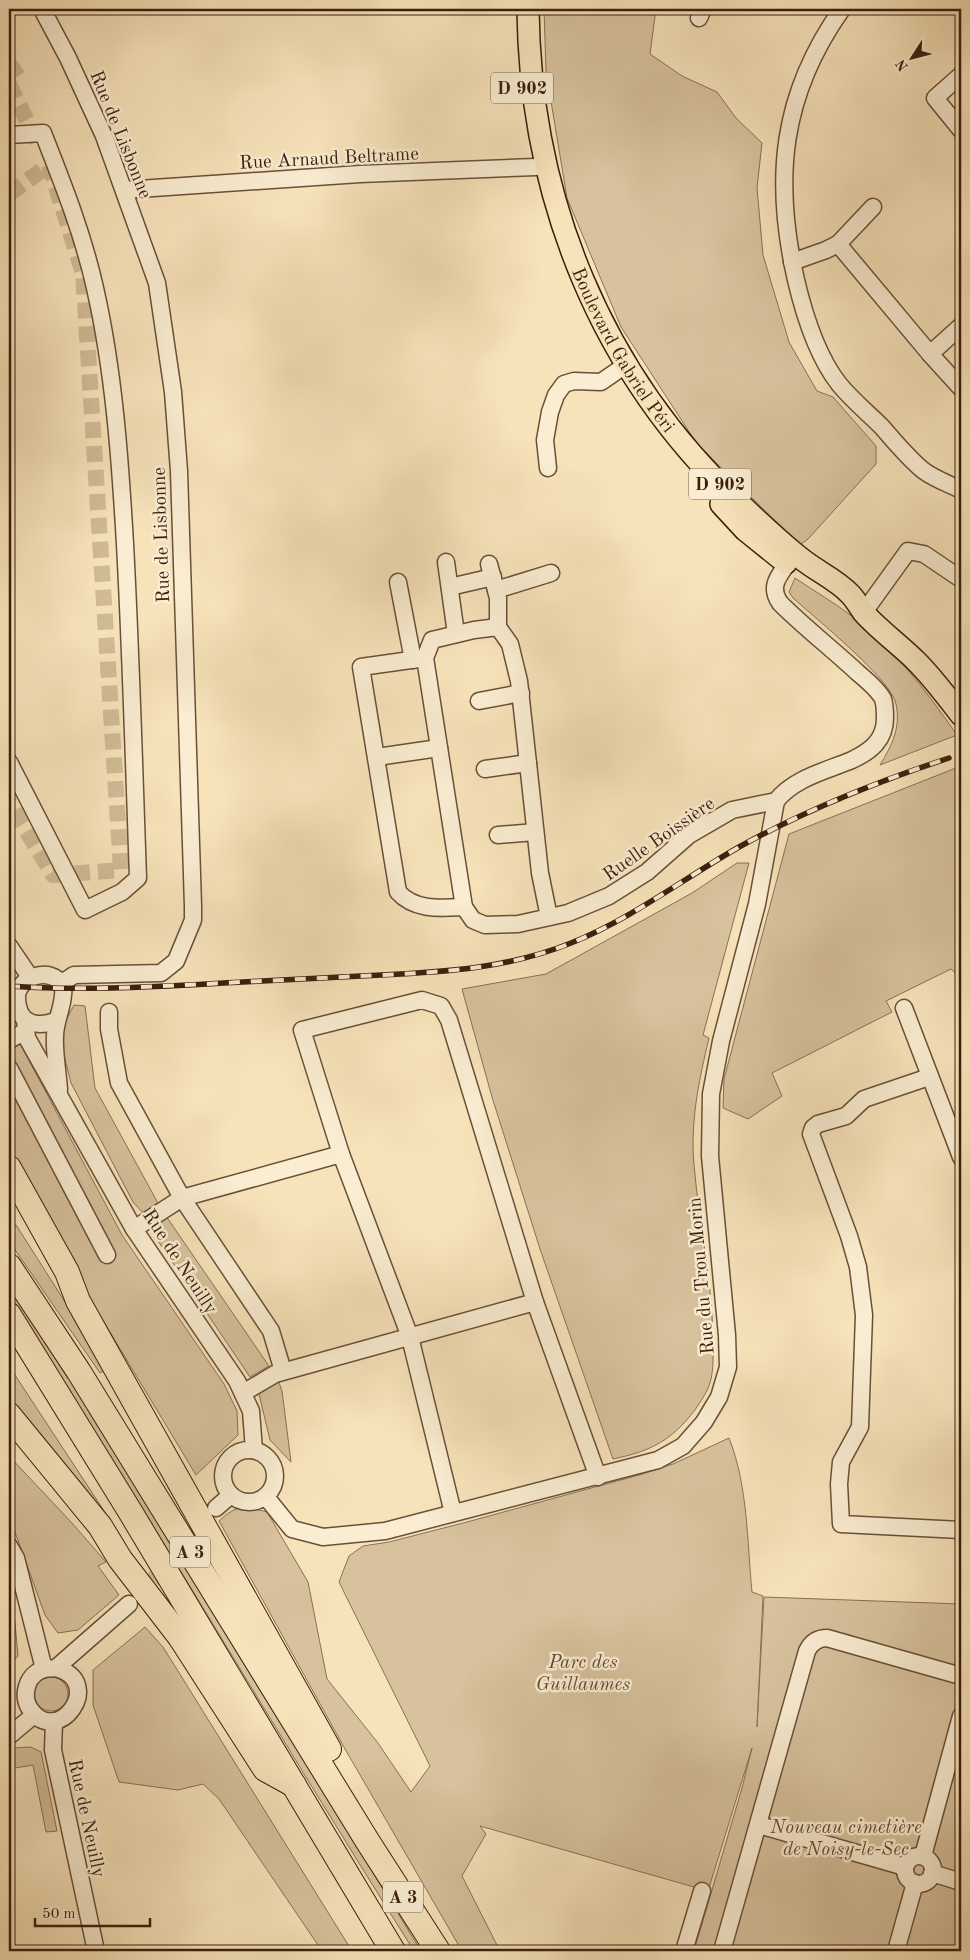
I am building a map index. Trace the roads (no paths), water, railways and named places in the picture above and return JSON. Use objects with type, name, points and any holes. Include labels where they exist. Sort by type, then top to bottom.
[{"type":"highway","points":[[9,1168],[67,1272],[78,1301],[362,1809],[368,1842]]},
{"type":"highway","points":[[9,1200],[58,1278],[78,1301]]},
{"type":"highway","name":"A 3","points":[[9,1266],[79,1372],[368,1842],[438,1951]]},
{"type":"highway","name":"A 3","points":[[9,1315],[393,1951]]},
{"type":"highway","points":[[9,1344],[26,1369],[54,1388]]},
{"type":"highway","points":[[9,1415],[100,1526],[120,1559],[180,1637],[265,1769],[295,1786]]},
{"type":"highway","points":[[9,1439],[93,1533],[120,1559]]},
{"type":"main road","name":"Boulevard Gabriel Péri","points":[[519,9],[523,98],[536,167],[553,238],[586,320],[617,371],[682,461],[745,530],[787,564],[842,601],[864,612]]},
{"type":"main road","name":"Boulevard Gabriel Péri","points":[[528,9],[529,48],[535,102],[553,198],[587,290],[606,329],[632,372],[662,418],[717,482],[798,557],[850,594],[864,612],[919,664],[961,715]]},
{"type":"street","name":"Rue de Lisbonne","points":[[42,9],[91,106],[124,190],[157,283],[173,392],[181,535],[193,920],[176,961],[161,973],[74,976],[62,983]]},
{"type":"street","points":[[842,9],[827,30],[800,87],[789,125],[783,162],[784,216],[803,312],[827,365],[840,384],[925,471],[961,490]]},
{"type":"street","points":[[961,75],[935,98],[961,130]]},
{"type":"street","points":[[9,135],[44,133],[75,216],[95,286],[108,353],[120,465],[128,590],[138,878],[122,892],[85,910],[9,762]]},
{"type":"street","name":"Rue Arnaud Beltrame","points":[[124,190],[360,174],[536,167]]},
{"type":"street","points":[[792,262],[838,244],[873,207]]},
{"type":"street","points":[[838,244],[961,388]]},
{"type":"street","points":[[930,354],[961,326]]},
{"type":"street","points":[[548,468],[545,440],[550,412],[556,395],[564,384],[574,381],[601,382],[617,371]]},
{"type":"street","points":[[864,612],[908,551],[924,554],[961,579]]},
{"type":"street","points":[[446,562],[456,634]]},
{"type":"street","points":[[776,801],[784,791],[798,782],[864,754],[874,747],[882,736],[886,711],[883,699],[877,692],[836,652],[789,612],[775,595],[777,578],[787,564]]},
{"type":"street","points":[[450,586],[493,577],[551,574]]},
{"type":"street","points":[[493,577],[498,598],[498,627],[510,644],[520,693],[541,879],[549,917]]},
{"type":"street","points":[[398,582],[419,659],[439,748],[464,907],[435,909],[415,904],[398,892],[361,667],[419,659],[432,640],[474,630],[498,627]]},
{"type":"street","points":[[479,701],[520,693]]},
{"type":"street","points":[[377,757],[439,748]]},
{"type":"street","points":[[485,769],[528,764]]},
{"type":"street","name":"Ruelle Boissière","points":[[464,907],[473,920],[485,925],[518,924],[568,914],[609,896],[647,872],[689,836],[732,810],[776,801]]},
{"type":"street","name":"Rue du Trou Morin","points":[[266,1497],[292,1529],[324,1537],[385,1531],[658,1460],[683,1446],[704,1422],[719,1397],[728,1367],[727,1335],[710,1156],[711,1094],[721,1041],[757,904],[776,801]]},
{"type":"street","points":[[498,835],[536,832]]},
{"type":"street","points":[[9,946],[30,977]]},
{"type":"street","points":[[9,1040],[26,1026],[47,1024],[57,1020],[62,1009],[64,991],[62,983],[56,978],[45,975],[30,977],[14,986],[19,1011],[26,1026]]},
{"type":"street","points":[[453,1513],[410,1337],[341,1154],[302,1030],[422,1000],[441,1006],[449,1020],[535,1302],[598,1477]]},
{"type":"street","points":[[904,1008],[961,1157]]},
{"type":"street","points":[[109,1012],[109,1029],[119,1083],[182,1198],[270,1331],[283,1371]]},
{"type":"street","name":"Rue de Neuilly","points":[[57,1020],[55,1036],[60,1097]]},
{"type":"street","name":"Rue de Neuilly","points":[[26,1026],[27,1038],[134,1229],[243,1393],[251,1411],[254,1450]]},
{"type":"street","points":[[9,1068],[107,1255]]},
{"type":"street","points":[[929,1077],[864,1099],[846,1116],[818,1124],[812,1128],[811,1134],[849,1236],[858,1267],[864,1315],[860,1427],[841,1462],[839,1484],[841,1524],[961,1530]]},
{"type":"street","points":[[134,1229],[182,1198],[341,1154]]},
{"type":"street","points":[[243,1393],[283,1371],[535,1302]]},
{"type":"street","points":[[254,1450],[267,1456],[275,1469],[274,1484],[266,1497],[252,1502],[244,1502],[231,1496],[224,1482],[224,1468],[232,1455],[239,1451],[254,1450]]},
{"type":"street","points":[[216,1508],[231,1496]]},
{"type":"street","points":[[9,1546],[16,1558],[14,1576],[50,1669]]},
{"type":"street","points":[[50,1669],[70,1675],[78,1690],[75,1708],[69,1715],[54,1721],[34,1715],[28,1705],[26,1690],[30,1680],[36,1673],[50,1669],[129,1604]]},
{"type":"street","points":[[722,1951],[807,1652],[814,1642],[827,1638],[961,1676]]},
{"type":"street","points":[[9,1736],[34,1715]]},
{"type":"street","points":[[922,1856],[961,1716]]},
{"type":"street","name":"Rue de Neuilly","points":[[54,1721],[53,1750],[96,1951]]},
{"type":"street","points":[[758,1825],[905,1867]]},
{"type":"street","points":[[922,1856],[931,1863],[932,1873],[926,1882],[914,1883],[907,1876],[905,1867],[913,1857],[922,1856]]},
{"type":"street","points":[[932,1873],[961,1882]]},
{"type":"street","points":[[896,1951],[914,1883]]},
{"type":"street","points":[[684,1951],[702,1891]]},
{"type":"tunnel","points":[[9,63],[19,78]]},
{"type":"tunnel","points":[[9,84],[39,145]]},
{"type":"tunnel","points":[[9,194],[49,165],[83,273],[121,870],[53,875],[9,802]]},
{"type":"tunnel","points":[[136,1597],[175,1558],[208,1517]]},
{"type":"railway","points":[[9,986],[41,988],[136,987],[405,974],[477,967],[524,958],[571,943],[615,922],[718,859],[790,821],[868,787],[949,758]]},
{"type":"park label","name":"Parc des Guillaumes","points":[[583,1672]]},
{"type":"park label","name":"Nouveau cimetière de Noisy-le-Sec","points":[[846,1837]]}]
